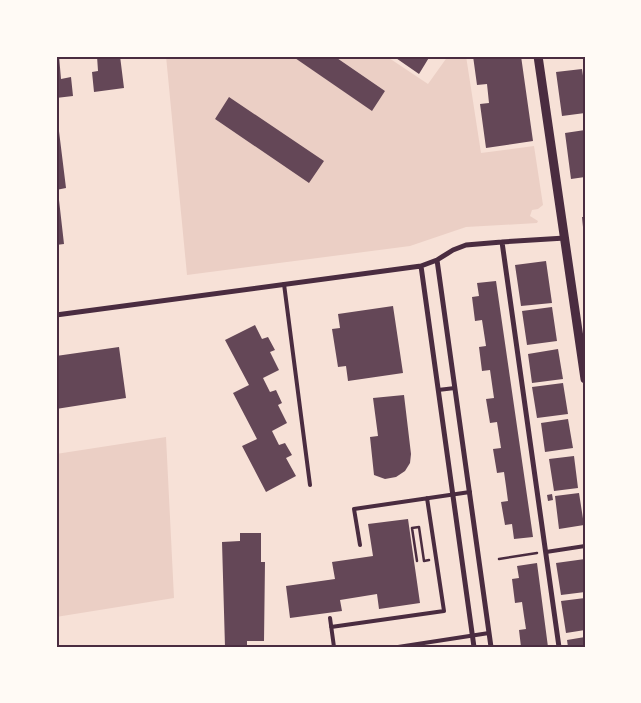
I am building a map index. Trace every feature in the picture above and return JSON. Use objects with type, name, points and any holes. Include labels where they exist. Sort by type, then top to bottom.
[{"type":"street","points":[[538,56],[585,379]]},
{"type":"street","points":[[56,315],[421,266],[466,245],[564,238]]},
{"type":"street","points":[[502,242],[559,647]]},
{"type":"street","points":[[437,260],[491,647]]},
{"type":"street","points":[[421,266],[474,647]]},
{"type":"lane","points":[[284,284],[310,485]]},
{"type":"lane","points":[[438,390],[455,388]]},
{"type":"lane","points":[[360,545],[354,508],[470,492]]},
{"type":"lane","points":[[331,626],[444,610],[427,498]]},
{"type":"lane","points":[[546,552],[585,546]]},
{"type":"lane","points":[[330,618],[334,647]]},
{"type":"lane","points":[[398,647],[489,633]]},
{"type":"path","points":[[417,562],[412,528],[418,527],[424,561],[431,560],[432,569],[438,568]]},
{"type":"path","points":[[499,559],[537,553]]},
{"type":"shaded area","points":[[166,56],[292,56],[372,110],[385,91],[334,56],[386,56],[428,84],[448,56],[466,56],[481,153],[534,146],[543,205],[538,209],[532,210],[530,216],[538,221],[537,223],[466,227],[410,246],[187,275]],"holes":[[[229,98],[309,182],[215,119]]]},
{"type":"shaded area","points":[[166,437],[174,598],[56,617],[56,454]]},
{"type":"building","points":[[56,56],[59,56],[61,79],[71,77],[73,96],[56,98]]},
{"type":"building","points":[[97,56],[120,56],[124,88],[94,92],[92,72],[98,71]]},
{"type":"building","points":[[292,56],[334,56],[385,91],[372,111]]},
{"type":"building","points":[[393,56],[430,56],[419,74]]},
{"type":"building","points":[[473,56],[521,56],[533,141],[486,148],[480,104],[489,103],[487,84],[477,85]]},
{"type":"building","points":[[582,69],[585,89],[585,113],[562,116],[556,72]]},
{"type":"building","points":[[229,97],[324,161],[309,183],[215,119]]},
{"type":"building","points":[[56,115],[66,188],[56,190]]},
{"type":"building","points":[[585,130],[585,177],[571,179],[565,133]]},
{"type":"building","points":[[56,200],[59,200],[64,244],[56,245]]},
{"type":"building","points":[[582,217],[585,217],[585,227],[583,227]]},
{"type":"building","points":[[546,261],[552,303],[521,306],[515,265]]},
{"type":"building","points":[[496,281],[533,537],[514,539],[512,524],[505,525],[501,502],[508,501],[504,472],[497,473],[493,449],[501,448],[497,422],[490,423],[486,399],[494,398],[490,370],[482,371],[479,347],[486,346],[482,320],[475,321],[472,297],[479,296],[477,283]]},
{"type":"building","points":[[393,306],[403,373],[348,381],[346,366],[338,367],[332,329],[340,328],[338,314]]},
{"type":"building","points":[[552,307],[557,341],[527,345],[522,311]]},
{"type":"building","points":[[255,325],[262,339],[268,337],[275,350],[270,352],[279,370],[263,378],[270,392],[276,390],[282,403],[278,405],[287,423],[272,431],[279,445],[285,443],[292,455],[286,458],[296,476],[266,492],[242,446],[257,439],[233,393],[249,385],[225,340]]},
{"type":"building","points":[[119,347],[126,398],[56,409],[56,356]]},
{"type":"building","points":[[558,349],[563,379],[532,383],[528,354]]},
{"type":"building","points":[[563,383],[568,414],[537,418],[532,387]]},
{"type":"building","points":[[404,395],[411,454],[410,463],[405,471],[396,477],[385,479],[374,475],[370,437],[378,436],[373,398]]},
{"type":"building","points":[[568,419],[573,448],[545,452],[541,423]]},
{"type":"building","points":[[574,456],[578,488],[554,491],[549,459]]},
{"type":"building","points":[[579,493],[584,525],[559,529],[555,496]]},
{"type":"building","points":[[552,494],[553,500],[548,501],[547,495]]},
{"type":"building","points":[[408,519],[420,603],[379,609],[377,594],[340,600],[342,611],[290,618],[286,586],[335,579],[332,562],[373,556],[368,524]]},
{"type":"building","points":[[240,533],[261,533],[261,562],[265,562],[264,641],[247,641],[247,647],[225,647],[222,542],[240,541]]},
{"type":"building","points":[[585,559],[585,592],[561,595],[556,563]]},
{"type":"building","points":[[537,563],[548,647],[521,647],[519,630],[526,629],[522,602],[515,603],[512,579],[519,578],[517,566]]},
{"type":"building","points":[[585,598],[585,630],[566,633],[561,601]]},
{"type":"building","points":[[585,637],[585,647],[568,647],[567,640]]}]
